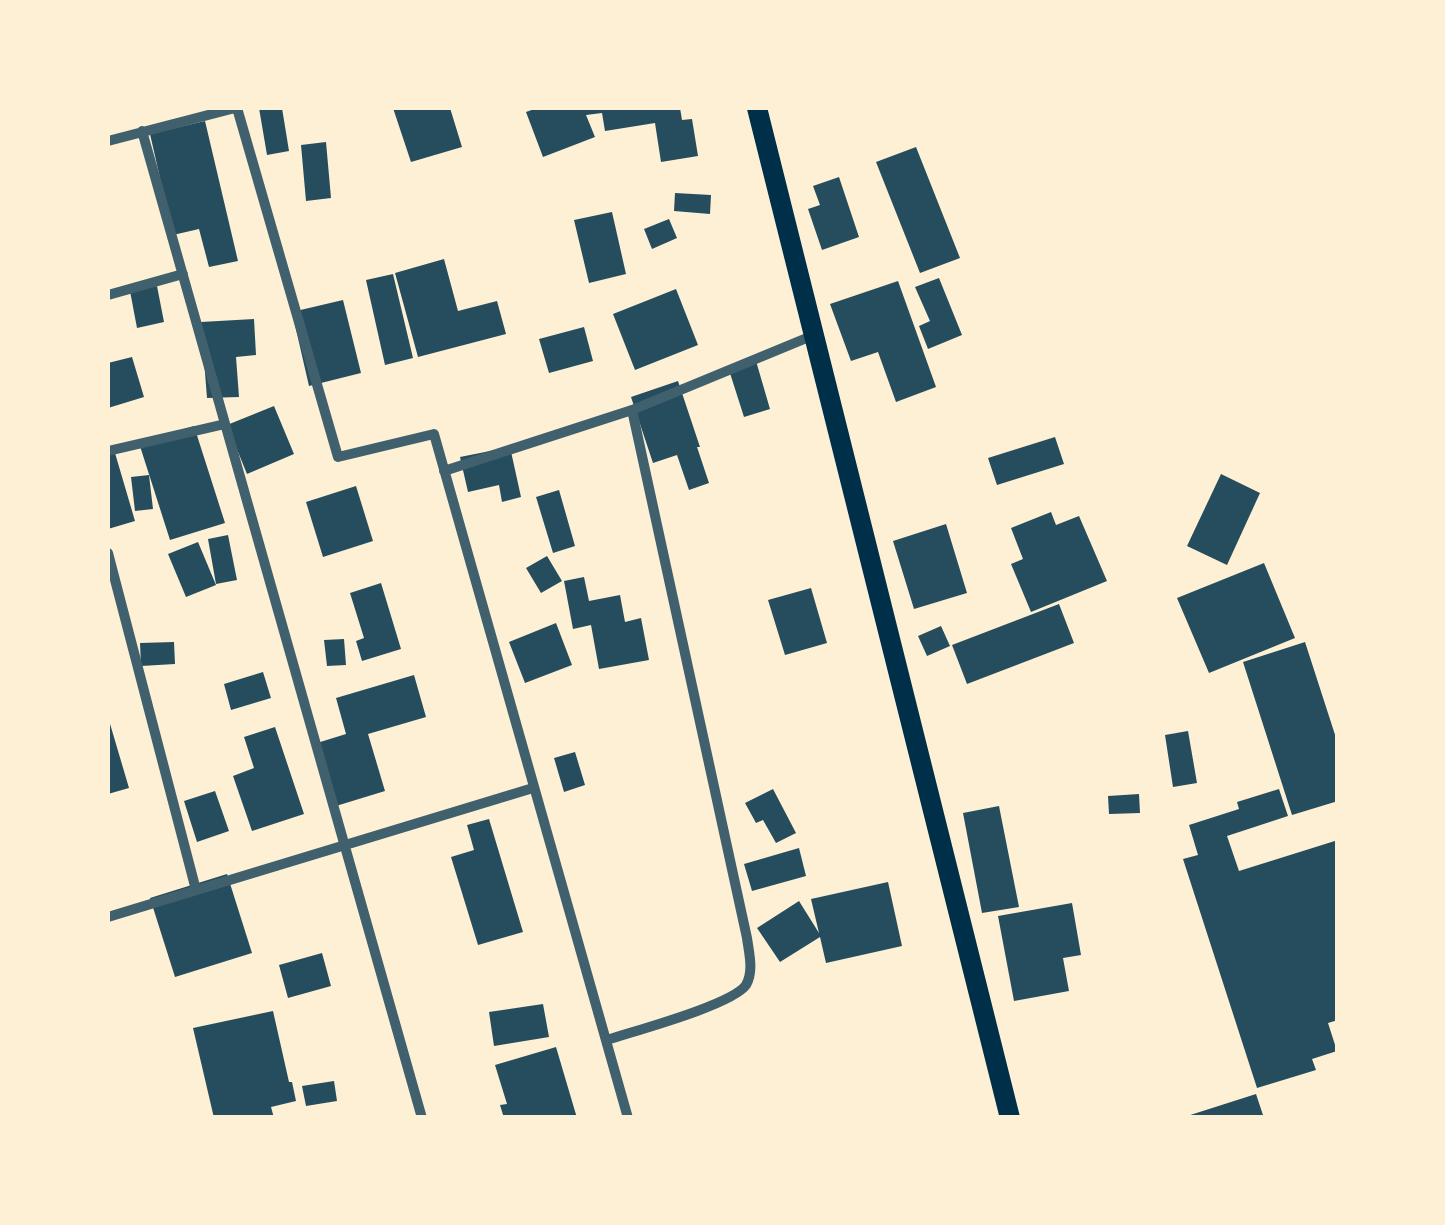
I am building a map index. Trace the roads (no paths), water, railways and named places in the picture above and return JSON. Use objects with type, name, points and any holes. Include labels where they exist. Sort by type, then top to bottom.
[{"type":"main road","points":[[757,108],[1010,1118]]},
{"type":"street","points":[[108,141],[236,108],[338,457],[434,434],[628,1118]]},
{"type":"street","points":[[142,132],[422,1118]]},
{"type":"street","points":[[108,294],[183,274]]},
{"type":"street","points":[[444,471],[632,410],[814,335]]},
{"type":"street","points":[[607,1040],[726,1000],[745,986],[751,967],[632,410]]},
{"type":"street","points":[[108,451],[225,424]]},
{"type":"street","points":[[108,553],[196,890]]},
{"type":"street","points":[[108,918],[533,788]]}]
